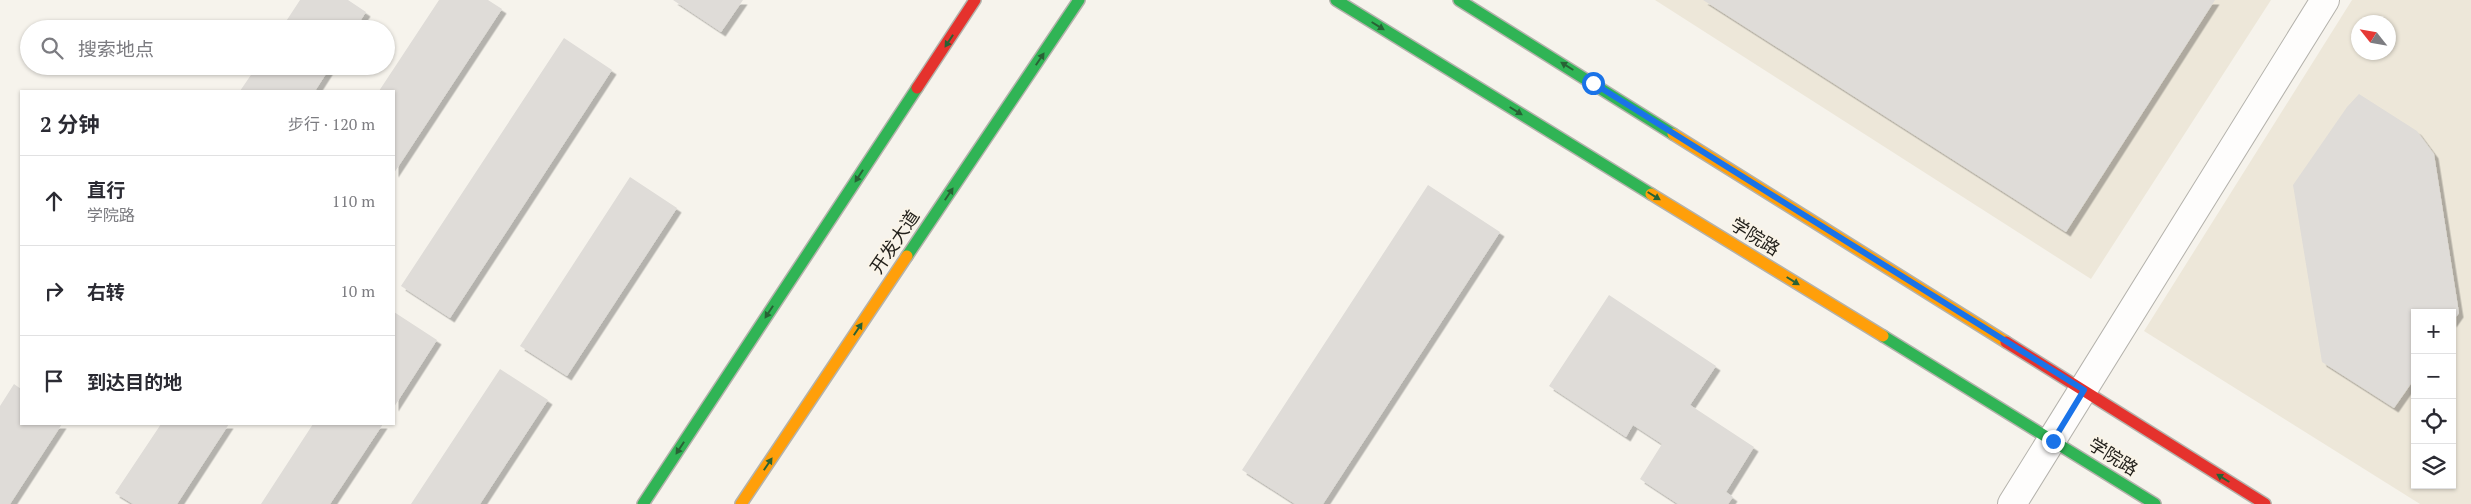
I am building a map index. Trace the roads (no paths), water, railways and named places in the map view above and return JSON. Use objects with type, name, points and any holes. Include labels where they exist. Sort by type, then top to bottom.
[{"type":"main road","points":[[643,504],[975,0]]},
{"type":"main road","name":"开发大道","points":[[741,504],[1079,0]]},
{"type":"main road","name":"学院路","points":[[1336,0],[2155,504]]},
{"type":"main road","points":[[1459,0],[2265,504]]},
{"type":"street","points":[[2012,504],[2053,441],[2325,0]]}]
